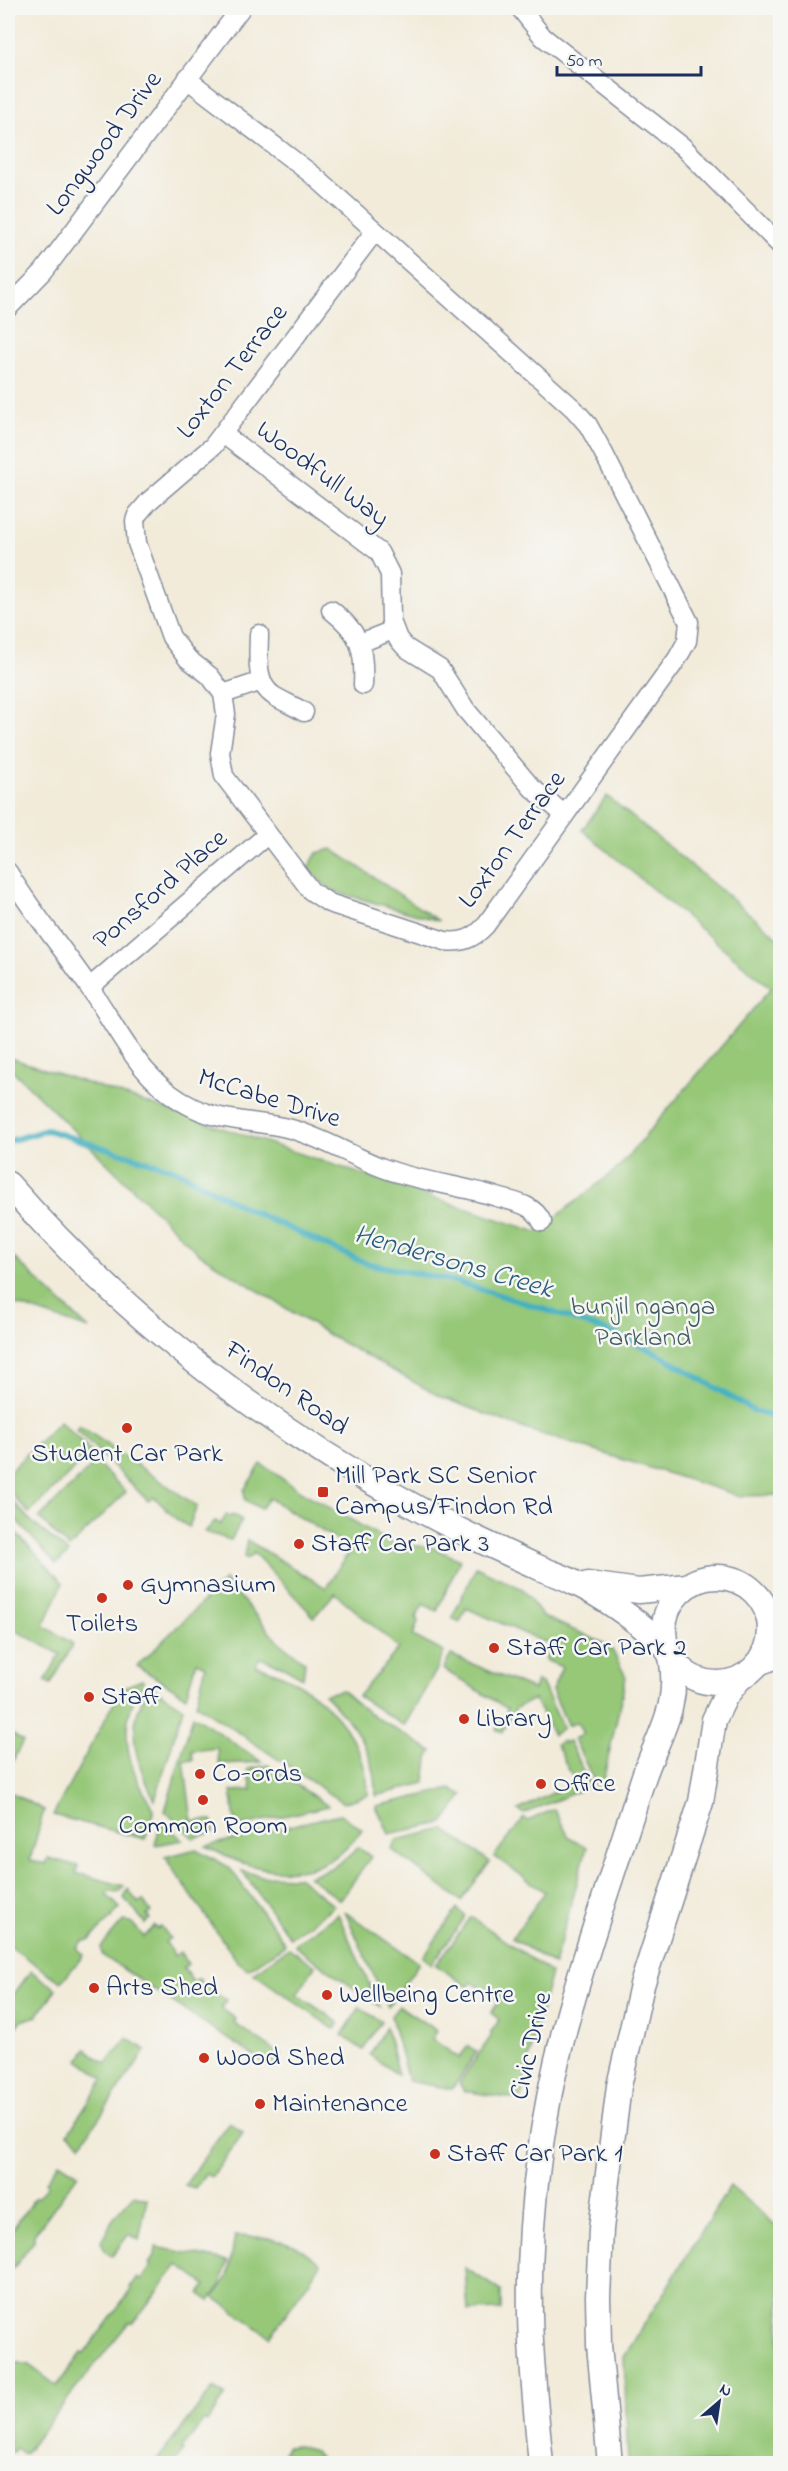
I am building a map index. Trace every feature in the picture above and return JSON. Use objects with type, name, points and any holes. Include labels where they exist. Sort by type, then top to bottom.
[{"type":"main road","name":"Findon Road","points":[[8,1184],[86,1266],[140,1316],[258,1409],[309,1444],[412,1505],[478,1540],[573,1582],[617,1608],[669,1651]]},
{"type":"main road","points":[[610,2463],[599,2345],[598,2297],[601,2229],[619,2086],[642,1985],[701,1802],[714,1720],[725,1697],[748,1673],[764,1655],[770,1641],[770,1626],[774,1613],[745,1585],[729,1578],[708,1578],[687,1586],[675,1598],[667,1613],[664,1629],[669,1651],[681,1669],[702,1680],[725,1683],[748,1673]]},
{"type":"main road","name":"Findon Road","points":[[573,1582],[639,1591],[687,1586]]},
{"type":"main road","name":"Civic Drive","points":[[541,2463],[530,2313],[532,2240],[538,2172],[549,2103],[566,2024],[644,1776],[667,1722],[674,1685],[669,1651]]},
{"type":"street","name":"Longwood Drive","points":[[8,308],[43,272],[241,8]]},
{"type":"street","points":[[520,8],[543,37],[683,147],[780,245]]},
{"type":"street","name":"Loxton Terrace","points":[[188,79],[291,156],[375,231],[585,420],[689,622],[689,632],[684,648],[485,926],[469,939],[456,942],[445,941],[329,903],[311,891],[224,776],[220,753],[226,714],[223,694],[210,676],[188,659],[171,637],[137,543],[135,528],[137,515],[142,509],[203,456],[223,434],[375,231]]},
{"type":"street","name":"Woodfull Way","points":[[223,434],[379,552],[390,574],[393,630]]},
{"type":"street","points":[[331,610],[356,634],[360,643],[364,665],[363,685]]},
{"type":"street","points":[[360,643],[393,630],[406,648],[440,669],[466,710],[532,788],[565,815]]},
{"type":"street","points":[[259,634],[258,663],[267,691],[304,712]]},
{"type":"street","points":[[223,694],[262,681]]},
{"type":"street","name":"Ponsford Place","points":[[90,987],[268,834]]},
{"type":"street","name":"McCabe Drive","points":[[8,872],[39,920],[90,987],[135,1061],[162,1089],[192,1107],[228,1120],[271,1125],[310,1135],[384,1168],[465,1187],[533,1209],[542,1222]]},
{"type":"street","points":[[748,1673],[780,1658]]},
{"type":"green space","name":"bunjil nganga Parkland","points":[[607,796],[780,939],[780,1495],[740,1496],[525,1429],[441,1397],[332,1337],[198,1253],[8,1066],[8,1057],[537,1232],[618,1168],[771,988],[582,830]]},
{"type":"green space","points":[[332,849],[439,921],[333,891],[307,870],[317,853]]},
{"type":"green space","points":[[8,1252],[89,1329],[8,1302]]},
{"type":"green space","points":[[60,1421],[92,1452],[29,1513],[8,1490],[8,1473]]},
{"type":"green space","points":[[79,1425],[197,1506],[189,1527],[177,1520],[154,1497],[148,1501],[76,1429]]},
{"type":"green space","points":[[96,1462],[126,1492],[69,1548],[39,1518]]},
{"type":"green space","points":[[261,1464],[302,1492],[397,1546],[430,1546],[460,1560],[437,1611],[423,1604],[416,1618],[418,1621],[413,1636],[444,1652],[436,1671],[404,1726],[358,1696],[399,1648],[335,1593],[314,1617],[254,1553],[247,1559],[244,1557],[247,1540],[326,1588],[351,1549],[269,1498],[261,1509],[245,1500],[244,1490]]},
{"type":"green space","points":[[8,1496],[32,1522],[69,1553],[56,1564],[8,1511]]},
{"type":"green space","points":[[227,1514],[231,1517],[232,1514],[242,1520],[231,1540],[205,1532],[215,1521],[221,1524]]},
{"type":"green space","points":[[8,1524],[63,1583],[44,1626],[73,1644],[51,1684],[45,1681],[60,1654],[13,1629],[8,1638]]},
{"type":"green space","points":[[476,1567],[523,1589],[542,1616],[610,1646],[626,1677],[602,1786],[596,1785],[574,1739],[583,1734],[577,1722],[568,1726],[552,1690],[562,1667],[545,1660],[551,1645],[466,1608],[460,1622],[452,1618]]},
{"type":"green space","points":[[225,1580],[279,1642],[305,1662],[303,1678],[280,1665],[260,1658],[255,1665],[290,1679],[320,1700],[333,1713],[345,1727],[362,1759],[368,1795],[343,1803],[196,1704],[206,1666],[196,1662],[186,1696],[137,1666]]},
{"type":"green space","points":[[451,1655],[534,1690],[537,1681],[542,1683],[563,1728],[553,1735],[534,1699],[516,1708],[502,1733],[496,1729],[508,1709],[443,1669]]},
{"type":"green space","points":[[142,1680],[144,1682],[129,1714],[127,1731],[131,1763],[154,1809],[145,1839],[53,1815],[122,1688]]},
{"type":"green space","points":[[150,1686],[183,1708],[155,1800],[137,1757],[135,1743],[137,1715]]},
{"type":"green space","points":[[342,1690],[370,1714],[432,1751],[428,1759],[425,1783],[376,1796],[375,1780],[368,1752],[353,1727],[324,1694]]},
{"type":"green space","points":[[193,1715],[262,1762],[219,1764],[217,1748],[192,1751],[193,1760],[184,1761],[192,1821],[212,1820],[214,1832],[193,1838],[165,1811]]},
{"type":"green space","points":[[8,1732],[23,1741],[8,1770]]},
{"type":"green space","points":[[562,1741],[564,1743],[569,1741],[589,1783],[588,1787],[524,1814],[518,1810],[575,1782],[556,1744]]},
{"type":"green space","points":[[268,1765],[328,1806],[236,1827],[231,1791],[252,1790],[248,1769]]},
{"type":"green space","points":[[451,1789],[463,1795],[443,1823],[389,1834],[376,1806]]},
{"type":"green space","points":[[8,1791],[44,1810],[30,1860],[46,1864],[48,1858],[78,1866],[76,1873],[124,1886],[120,1892],[110,1891],[106,1894],[120,1908],[90,1940],[82,1941],[77,1948],[84,1955],[61,1982],[8,1945]]},
{"type":"green space","points":[[554,1809],[569,1837],[587,1847],[554,1965],[512,1938],[545,1892],[494,1856],[524,1818],[528,1821]]},
{"type":"green space","points":[[340,1814],[362,1829],[347,1848],[329,1860],[310,1868],[268,1869],[247,1864],[206,1846]]},
{"type":"green space","points":[[161,1821],[183,1840],[155,1845]]},
{"type":"green space","points":[[444,1829],[490,1862],[461,1901],[391,1849],[397,1840]]},
{"type":"green space","points":[[358,1847],[371,1857],[340,1900],[308,1876],[336,1865]]},
{"type":"green space","points":[[196,1849],[229,1867],[285,1943],[284,1946],[248,1969],[237,1961],[165,1857]]},
{"type":"green space","points":[[242,1871],[262,1876],[298,1877],[334,1906],[290,1938]]},
{"type":"green space","points":[[128,1889],[138,1903],[143,1900],[151,1912],[147,1915],[150,1919],[146,1924],[124,1898]]},
{"type":"green space","points":[[457,1909],[466,1916],[432,1964],[423,1957]]},
{"type":"green space","points":[[345,1912],[419,1963],[388,2007]]},
{"type":"green space","points":[[338,1914],[379,2006],[296,1947],[295,1944]]},
{"type":"green space","points":[[471,1917],[551,1973],[535,2032],[521,2100],[464,2091],[459,2083],[500,2020],[491,2013],[499,2001],[472,1982],[468,1987],[436,1965]]},
{"type":"green space","points":[[123,1921],[131,1922],[144,1937],[155,1926],[157,1929],[161,1926],[170,1938],[165,1942],[174,1956],[180,1952],[188,1964],[183,1968],[193,1982],[199,1978],[202,1984],[226,2000],[221,2008],[236,2019],[234,2023],[282,2056],[272,2068],[102,1955],[101,1947]]},
{"type":"green space","points":[[289,1948],[315,1966],[297,1994],[339,2023],[334,2029],[253,1973]]},
{"type":"green space","points":[[31,1971],[56,1989],[37,2016],[21,2021],[8,2040],[8,2002]]},
{"type":"green space","points":[[399,2006],[437,2031],[432,2039],[459,2058],[468,2046],[477,2052],[452,2089],[408,2081],[391,2016]]},
{"type":"green space","points":[[360,2007],[381,2022],[363,2050],[342,2035]]},
{"type":"green space","points":[[386,2027],[398,2075],[370,2055]]},
{"type":"green space","points":[[127,2038],[146,2050],[81,2144],[68,2133],[104,2079],[79,2060],[86,2049],[106,2064]]},
{"type":"green space","points":[[229,2122],[243,2133],[212,2177],[205,2174],[195,2188],[185,2185]]},
{"type":"green space","points":[[59,2162],[78,2174],[34,2235],[34,2241],[13,2269],[11,2267],[8,2271],[8,2241],[10,2238],[8,2236],[35,2197],[37,2198],[48,2185],[46,2182]]},
{"type":"green space","points":[[730,2186],[780,2229],[780,2463],[628,2463],[624,2357]]},
{"type":"green space","points":[[134,2195],[147,2199],[139,2240],[129,2234],[112,2256],[105,2251],[101,2242],[115,2216]]},
{"type":"green space","points":[[235,2236],[272,2238],[297,2246],[321,2264],[270,2337],[214,2297],[228,2277]]},
{"type":"green space","points":[[156,2247],[228,2261],[220,2286],[210,2301],[200,2294],[206,2285],[178,2265],[133,2323],[129,2322],[24,2454],[18,2449],[8,2451],[8,2368],[14,2362],[29,2365],[57,2386],[81,2353],[84,2354],[132,2289],[130,2287],[138,2277],[142,2280],[151,2266],[149,2264],[155,2255]]},
{"type":"green space","points":[[465,2268],[501,2291],[501,2310],[468,2311]]},
{"type":"green space","points":[[213,2388],[226,2396],[207,2422],[204,2420],[174,2463],[155,2463]]},
{"type":"green space","points":[[298,2446],[314,2451],[324,2463],[276,2463],[287,2447]]},
{"type":"waterway","name":"Hendersons Creek","points":[[9,1141],[47,1130],[176,1170],[247,1209],[365,1263],[454,1281],[620,1336],[659,1354],[754,1411],[780,1419]]},
{"type":"place","name":"Student Car Park","points":[[127,1428]]},
{"type":"place","name":"Mill Park SC Senior Campus/Findon Rd","points":[[323,1492]]},
{"type":"place","name":"Staff Car Park 3","points":[[299,1544]]},
{"type":"place","name":"Gymnasium","points":[[128,1585]]},
{"type":"place","name":"Toilets","points":[[102,1598]]},
{"type":"place","name":"Staff Car Park 2","points":[[494,1648]]},
{"type":"place","name":"Staff","points":[[89,1697]]},
{"type":"place","name":"Library","points":[[464,1719]]},
{"type":"place","name":"Co-ords","points":[[200,1774]]},
{"type":"place","name":"Office","points":[[541,1784]]},
{"type":"place","name":"Common Room","points":[[203,1800]]},
{"type":"place","name":"Arts Shed","points":[[94,1988]]},
{"type":"place","name":"Wellbeing Centre","points":[[327,1995]]},
{"type":"place","name":"Wood Shed","points":[[204,2058]]},
{"type":"place","name":"Maintenance","points":[[260,2104]]},
{"type":"place","name":"Staff Car Park 1","points":[[435,2154]]}]
